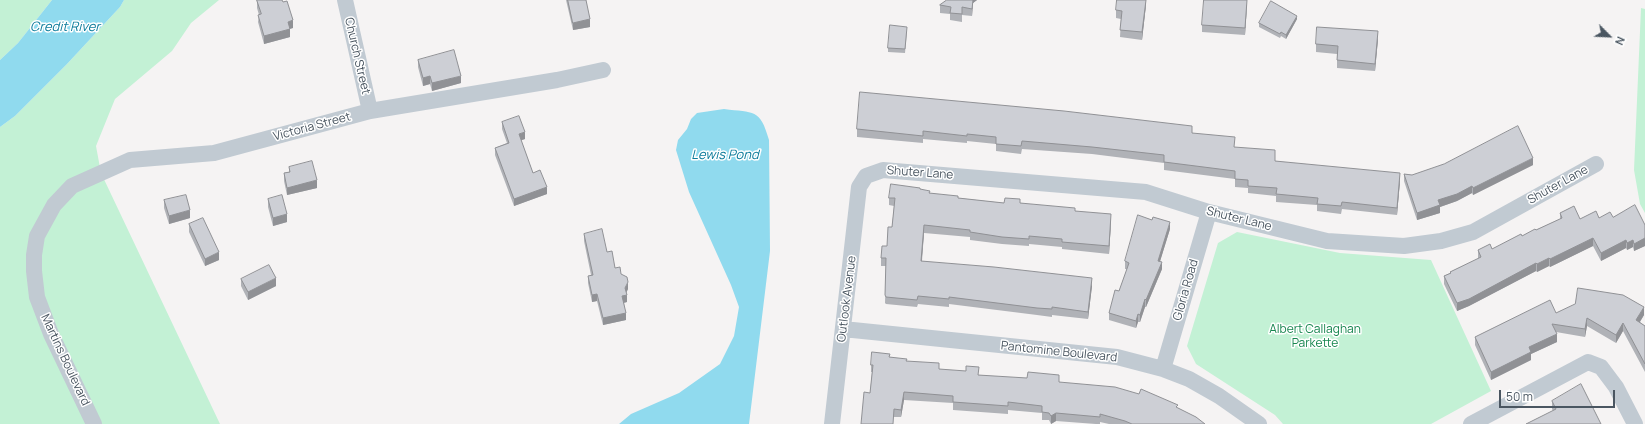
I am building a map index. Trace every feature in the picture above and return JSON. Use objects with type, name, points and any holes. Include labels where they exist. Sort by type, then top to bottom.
[{"type":"street","name":"Church Street","points":[[344,0],[370,111]]},
{"type":"street","name":"Victoria Street","points":[[72,186],[130,160],[214,153],[370,111],[557,80],[603,70]]},
{"type":"street","name":"Shuter Lane","points":[[866,176],[883,170],[1146,192],[1209,212],[1328,241],[1404,246],[1441,241],[1473,232],[1596,164]]},
{"type":"street","name":"Outlook Avenue","points":[[832,424],[859,187],[866,176]]},
{"type":"street","name":"Martins Boulevard","points":[[72,186],[54,205],[37,236],[34,271],[37,297],[51,334],[94,424]]},
{"type":"street","name":"Gloria Road","points":[[1163,369],[1209,212]]},
{"type":"street","name":"Pantomine Boulevard","points":[[844,329],[1117,357],[1163,369],[1189,379],[1219,396],[1259,424]]},
{"type":"street","points":[[1471,424],[1588,362],[1601,367],[1616,387],[1635,424]]},
{"type":"green space","points":[[0,0],[52,0],[18,43],[0,60]]},
{"type":"green space","points":[[124,0],[219,0],[191,23],[172,51],[115,99],[96,146],[101,173],[220,424],[0,424],[0,127],[15,116],[67,64],[120,7]]},
{"type":"green space","points":[[1641,8],[1645,9],[1645,213],[1640,204],[1634,170]]},
{"type":"green space","name":"Albert Callaghan Parkette","points":[[1237,232],[1340,253],[1431,260],[1491,391],[1431,424],[1283,424],[1275,415],[1196,364],[1187,346],[1218,243]]},
{"type":"water","name":"Credit River","points":[[52,0],[124,0],[120,7],[67,64],[15,116],[0,127],[0,60],[18,43]]},
{"type":"water","name":"Lewis Pond","points":[[724,109],[749,112],[759,117],[766,130],[769,140],[770,251],[749,424],[619,424],[631,414],[679,393],[720,364],[734,336],[739,307],[731,285],[689,192],[676,150],[678,140],[687,129],[691,119],[697,113]]},
{"type":"building","points":[[257,0],[287,1],[293,20],[288,22],[290,29],[264,36],[258,15],[261,14]]},
{"type":"building","points":[[568,0],[586,0],[590,19],[573,23]]},
{"type":"building","points":[[947,0],[973,0],[972,9],[962,7],[962,14],[950,13],[951,7],[940,5]]},
{"type":"building","points":[[1117,0],[1146,0],[1142,32],[1120,30],[1122,11],[1116,10]]},
{"type":"building","points":[[1204,0],[1247,0],[1245,28],[1202,25]]},
{"type":"building","points":[[1271,1],[1297,16],[1286,35],[1281,32],[1280,34],[1259,23]]},
{"type":"building","points":[[890,25],[907,27],[905,49],[888,48]]},
{"type":"building","points":[[1317,27],[1378,31],[1375,64],[1337,60],[1338,46],[1316,44]]},
{"type":"building","points":[[454,50],[461,76],[432,83],[430,76],[423,78],[418,60]]},
{"type":"building","points":[[860,92],[1064,111],[1192,126],[1192,133],[1235,137],[1234,147],[1275,150],[1275,161],[1400,173],[1397,208],[1342,202],[1341,206],[1317,204],[1318,198],[1276,194],[1277,188],[1248,186],[1248,180],[1235,179],[1235,171],[1164,162],[1164,155],[1022,141],[1021,146],[996,144],[996,137],[967,134],[967,136],[923,131],[923,136],[857,129]]},
{"type":"building","points":[[519,116],[525,132],[519,134],[533,173],[540,170],[547,187],[514,199],[495,148],[509,143],[502,122]]},
{"type":"building","points":[[1518,126],[1533,158],[1473,188],[1472,186],[1457,194],[1438,200],[1440,205],[1417,213],[1404,174],[1412,175],[1444,164]]},
{"type":"building","points":[[312,161],[317,180],[287,188],[284,173],[290,172],[289,167]]},
{"type":"building","points":[[891,184],[920,188],[930,191],[929,193],[958,196],[958,198],[1004,203],[1005,198],[1020,199],[1020,203],[1075,208],[1075,211],[1111,214],[1109,246],[1062,242],[1062,239],[1029,236],[1029,239],[1002,237],[970,232],[970,230],[924,225],[921,261],[994,267],[1092,278],[1088,312],[1052,307],[1052,309],[1037,308],[949,297],[949,299],[918,296],[917,300],[886,297],[886,258],[881,258],[882,246],[887,246],[888,227],[892,227],[895,198],[889,198]]},
{"type":"building","points":[[186,195],[190,210],[169,216],[164,200]]},
{"type":"building","points":[[282,195],[287,214],[273,218],[268,199]]},
{"type":"building","points":[[1635,205],[1645,225],[1645,238],[1634,244],[1633,240],[1627,243],[1626,240],[1601,253],[1593,238],[1550,259],[1549,258],[1537,264],[1536,263],[1469,299],[1457,303],[1444,276],[1481,257],[1478,250],[1490,244],[1492,249],[1521,234],[1522,236],[1535,229],[1536,230],[1562,218],[1560,213],[1574,206],[1580,219],[1596,211],[1599,218],[1610,212],[1613,217]]},
{"type":"building","points":[[1138,215],[1152,220],[1153,217],[1170,222],[1158,261],[1162,262],[1146,300],[1145,299],[1140,315],[1138,314],[1136,321],[1109,313],[1115,290],[1119,291],[1129,263],[1125,261]]},
{"type":"building","points":[[203,218],[219,252],[205,259],[189,224]]},
{"type":"building","points":[[602,229],[607,252],[612,251],[615,268],[620,267],[621,274],[627,277],[628,282],[625,288],[627,295],[622,296],[626,313],[603,318],[597,294],[592,295],[588,276],[593,275],[584,234]]},
{"type":"building","points":[[269,265],[276,278],[248,292],[241,279]]},
{"type":"building","points":[[1578,288],[1623,295],[1644,307],[1636,320],[1645,326],[1645,364],[1623,323],[1616,335],[1587,318],[1585,329],[1552,324],[1557,334],[1529,347],[1531,352],[1491,372],[1475,337],[1550,300],[1556,313],[1575,304]]},
{"type":"building","points":[[872,352],[890,354],[889,357],[907,359],[906,361],[939,363],[939,369],[966,371],[966,366],[979,367],[978,375],[1027,378],[1028,372],[1059,375],[1059,382],[1115,387],[1139,394],[1141,389],[1178,405],[1176,407],[1196,417],[1205,424],[1132,424],[1100,414],[1100,417],[1056,413],[1051,416],[1049,413],[1042,412],[1042,406],[1008,402],[1008,406],[953,402],[953,396],[904,392],[901,410],[894,409],[893,424],[861,424],[864,392],[870,393],[873,365],[871,365]]},
{"type":"building","points":[[1581,384],[1601,424],[1526,424],[1556,409],[1552,401]]}]
